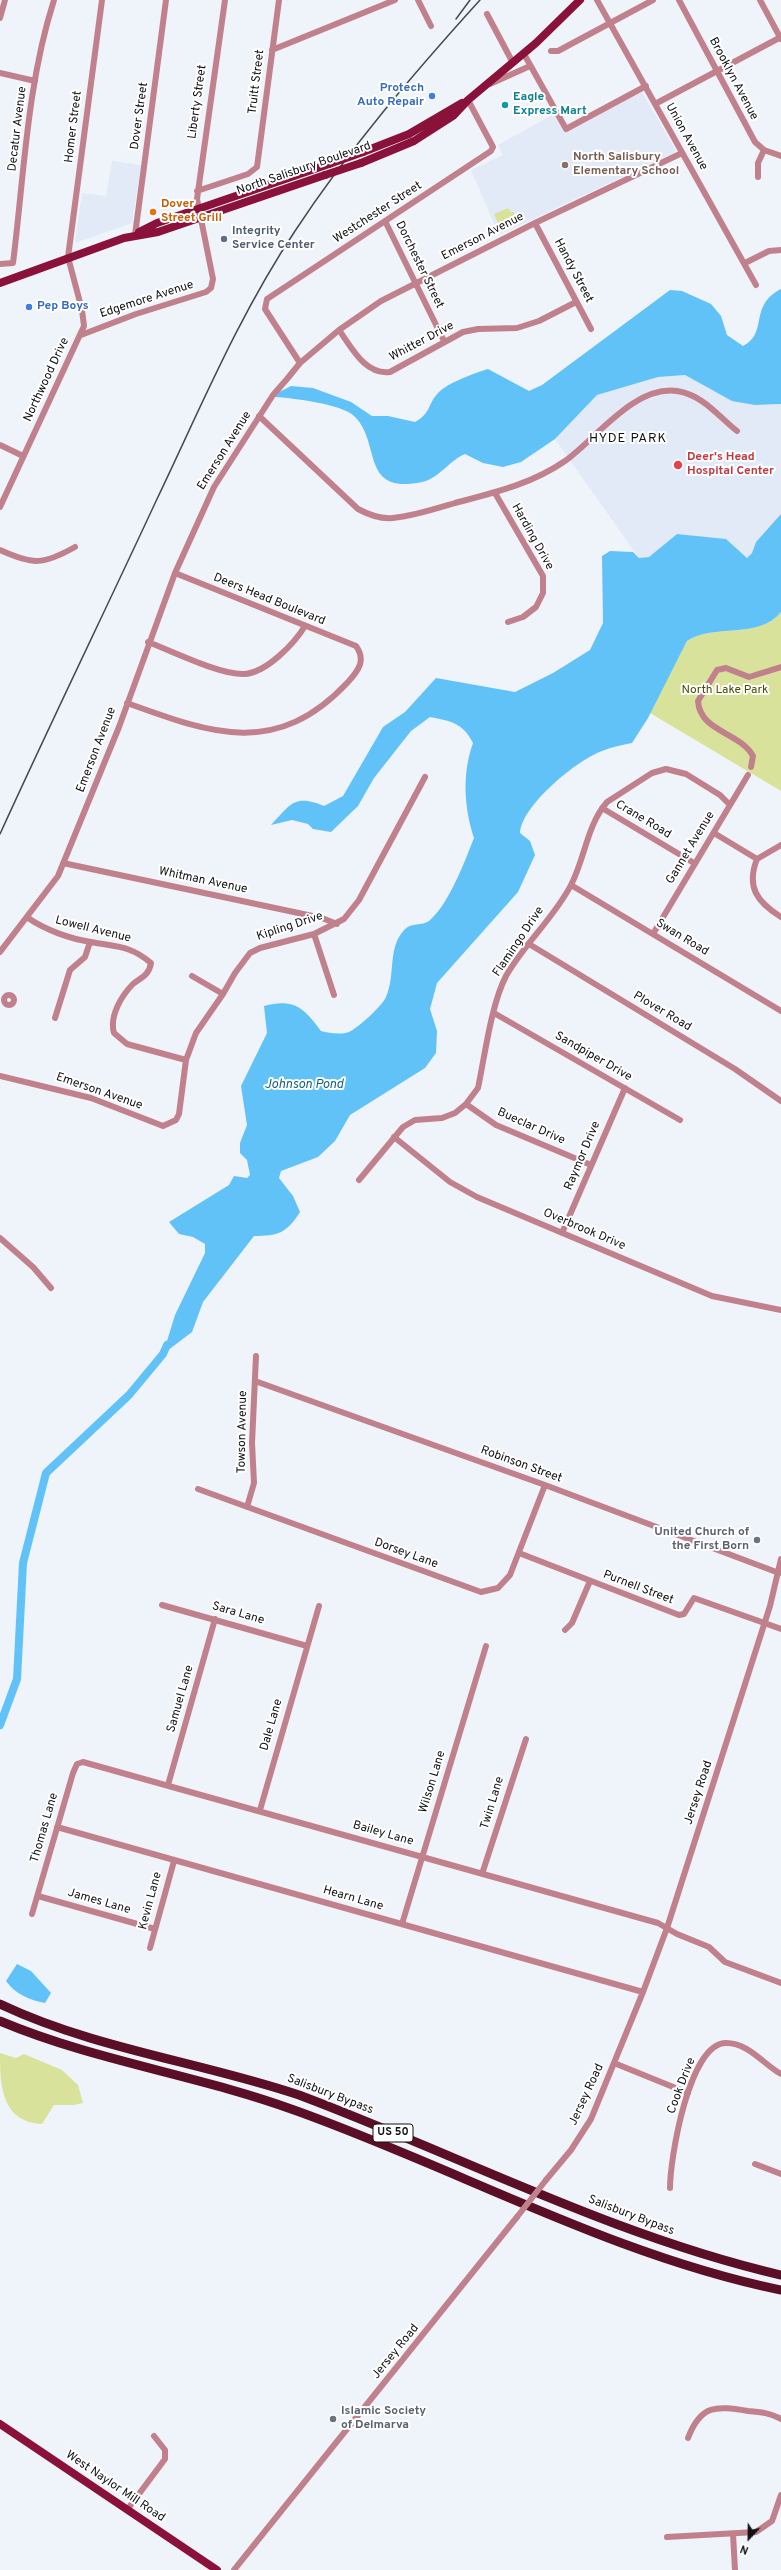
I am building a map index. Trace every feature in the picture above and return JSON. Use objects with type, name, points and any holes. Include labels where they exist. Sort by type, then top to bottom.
[{"type":"highway","name":"Salisbury Bypass","points":[[0,2004],[77,2034],[241,2077],[299,2095],[637,2232],[712,2257],[781,2274]]},
{"type":"highway","name":"US 50","points":[[0,2021],[72,2048],[236,2092],[294,2110],[653,2255],[720,2276],[781,2290]]},
{"type":"main road","name":"North Salisbury Boulevard","points":[[135,235],[158,232],[361,163],[392,151],[432,131],[452,116],[483,87],[524,54],[580,0]]},
{"type":"main road","name":"North Salisbury Boulevard","points":[[0,283],[68,257],[135,235],[157,223],[198,208],[364,152],[409,134],[468,100]]},
{"type":"main road","name":"West Naylor Mill Road","points":[[0,2424],[217,2570]]},
{"type":"street","points":[[0,18],[5,0]]},
{"type":"street","name":"Decatur Avenue","points":[[0,264],[13,263],[35,81],[44,31],[54,0]]},
{"type":"street","name":"Homer Street","points":[[68,257],[102,0]]},
{"type":"street","name":"Dover Street","points":[[135,235],[166,0]]},
{"type":"street","name":"Liberty Street","points":[[198,208],[197,191],[225,0]]},
{"type":"street","name":"Truitt Street","points":[[197,191],[248,174],[257,167],[279,0]]},
{"type":"street","points":[[272,50],[395,0]]},
{"type":"street","points":[[418,0],[431,26]]},
{"type":"street","name":"Union Avenue","points":[[597,0],[611,22],[756,285]]},
{"type":"street","points":[[551,51],[558,51],[653,0]]},
{"type":"street","name":"Brooklyn Avenue","points":[[679,0],[742,121],[755,142],[764,150],[781,156]]},
{"type":"street","points":[[655,104],[781,38],[760,0]]},
{"type":"street","points":[[487,14],[513,63]]},
{"type":"street","points":[[524,54],[566,129],[646,86]]},
{"type":"street","points":[[483,87],[530,66]]},
{"type":"street","points":[[0,74],[35,81]]},
{"type":"street","name":"Westchester Street","points":[[300,363],[265,310],[267,299],[272,294],[486,156],[493,147],[468,100]]},
{"type":"street","points":[[758,177],[758,163],[764,150]]},
{"type":"street","name":"Emerson Avenue","points":[[0,952],[28,918],[58,876],[101,774],[148,642],[175,573],[214,487],[273,395],[300,363],[365,310],[535,223],[682,153]]},
{"type":"street","name":"Edgemore Avenue","points":[[81,335],[136,314],[206,292],[211,288],[213,279],[198,208]]},
{"type":"street","name":"Dorchester Street","points":[[385,221],[414,284],[444,341]]},
{"type":"street","name":"Handy Street","points":[[535,223],[591,329]]},
{"type":"street","points":[[744,263],[768,251],[781,250]]},
{"type":"street","name":"Northwood Drive","points":[[0,507],[81,335],[84,319],[68,257]]},
{"type":"street","name":"Whitter Drive","points":[[339,330],[369,368],[383,373],[398,368],[444,341],[471,330],[517,328],[539,321],[576,302]]},
{"type":"street","points":[[259,416],[350,502],[366,514],[393,518],[495,493],[531,480],[565,461],[626,407],[658,393],[678,391],[700,399],[737,431]]},
{"type":"street","points":[[0,445],[23,456]]},
{"type":"street","name":"Harding Drive","points":[[495,493],[543,576],[544,588],[536,608],[523,618],[508,622]]},
{"type":"street","points":[[0,550],[21,560],[40,562],[52,559],[75,547]]},
{"type":"street","name":"Deers Head Boulevard","points":[[126,703],[183,724],[216,732],[251,733],[285,728],[318,707],[352,678],[362,662],[362,653],[356,646],[175,573]]},
{"type":"street","points":[[148,642],[220,670],[243,674],[259,669],[280,655],[299,636],[305,626]]},
{"type":"street","points":[[751,767],[753,756],[747,747],[706,721],[700,712],[698,701],[717,670],[726,668],[749,677],[781,667]]},
{"type":"street","name":"Flamingo Drive","points":[[359,1180],[394,1137],[409,1122],[448,1116],[466,1104],[478,1088],[494,1014],[506,976],[571,885],[584,847],[602,808],[617,794],[652,773],[666,769],[686,774],[720,795],[730,805]]},
{"type":"street","name":"Gannet Avenue","points":[[653,934],[694,863],[714,833],[748,775]]},
{"type":"street","name":"Kipling Drive","points":[[167,1125],[176,1120],[179,1114],[186,1060],[196,1033],[223,994],[234,973],[250,953],[260,948],[314,934],[337,924],[344,919],[359,900],[425,777]]},
{"type":"street","name":"Crane Road","points":[[602,808],[694,863]]},
{"type":"street","points":[[714,833],[757,859]]},
{"type":"street","points":[[781,845],[757,859],[752,872],[755,891],[762,903],[781,917]]},
{"type":"street","name":"Whitman Avenue","points":[[63,863],[314,916],[337,924]]},
{"type":"street","name":"Swan Road","points":[[571,885],[781,1011]]},
{"type":"street","name":"Lowell Avenue","points":[[28,918],[44,929],[90,942],[122,946],[140,953],[151,963],[146,975],[134,983],[120,1001],[115,1016],[114,1033],[127,1044],[186,1060]]},
{"type":"street","points":[[314,934],[334,995]]},
{"type":"street","points":[[55,1018],[70,970],[85,957],[90,942]]},
{"type":"street","name":"Plover Road","points":[[529,944],[736,1069],[781,1100]]},
{"type":"street","points":[[192,976],[223,994]]},
{"type":"street","name":"Sandpiper Drive","points":[[494,1014],[680,1120]]},
{"type":"street","name":"Emerson Avenue","points":[[0,1076],[54,1087],[91,1098],[162,1126],[167,1125]]},
{"type":"street","name":"Raymor Drive","points":[[562,1233],[625,1088]]},
{"type":"street","name":"Bueclar Drive","points":[[466,1104],[496,1125],[591,1165]]},
{"type":"street","name":"Overbrook Drive","points":[[394,1137],[456,1187],[712,1296],[781,1310]]},
{"type":"street","points":[[0,1238],[33,1267],[51,1288]]},
{"type":"street","name":"Towson Avenue","points":[[246,1507],[254,1483],[252,1443],[256,1356]]},
{"type":"street","name":"Robinson Street","points":[[255,1382],[545,1485],[779,1573]]},
{"type":"street","name":"Dorsey Lane","points":[[198,1489],[475,1592],[486,1592],[502,1585],[510,1575],[545,1485]]},
{"type":"street","name":"Purnell Street","points":[[519,1553],[679,1615],[686,1613],[694,1598],[764,1624]]},
{"type":"street","name":"Jersey Road","points":[[234,2570],[517,2217],[585,2129],[614,2064],[667,1928],[764,1624],[779,1573],[781,1559]]},
{"type":"street","points":[[565,1630],[572,1623],[590,1581]]},
{"type":"street","name":"Sara Lane","points":[[162,1605],[308,1646]]},
{"type":"street","points":[[308,1646],[319,1606]]},
{"type":"street","name":"Samuel Lane","points":[[168,1785],[215,1619]]},
{"type":"street","points":[[764,1624],[781,1629]]},
{"type":"street","name":"Dale Lane","points":[[260,1810],[308,1646]]},
{"type":"street","name":"Wilson Lane","points":[[402,1924],[486,1646]]},
{"type":"street","name":"Twin Lane","points":[[482,1874],[526,1739]]},
{"type":"street","name":"Thomas Lane","points":[[32,1914],[75,1767],[83,1762],[93,1764]]},
{"type":"street","name":"Bailey Lane","points":[[93,1764],[423,1856],[482,1874],[623,1912],[667,1928],[709,1947],[725,1962],[781,1983]]},
{"type":"street","name":"Hearn Lane","points":[[57,1827],[642,1992]]},
{"type":"street","name":"Kevin Lane","points":[[150,1948],[174,1861]]},
{"type":"street","name":"James Lane","points":[[38,1896],[155,1929]]},
{"type":"street","name":"Cook Drive","points":[[670,2188],[674,2143],[688,2092],[707,2053],[718,2045],[725,2043],[752,2052],[781,2074]]},
{"type":"street","points":[[614,2064],[688,2092]]},
{"type":"street","points":[[755,2164],[781,2174]]},
{"type":"street","points":[[688,2438],[699,2417],[714,2408],[727,2408],[764,2413],[781,2419]]},
{"type":"street","points":[[127,2510],[165,2459],[165,2450],[154,2436]]},
{"type":"street","points":[[667,2537],[756,2532],[768,2525],[775,2516],[781,2495]]},
{"type":"street","points":[[733,2534],[735,2570]]},
{"type":"shaded area","name":"North Salisbury Elementary School","points":[[642,92],[675,149],[675,152],[499,235],[471,170],[503,155],[498,145],[554,114],[562,129],[568,131]]},
{"type":"shaded area","points":[[112,161],[141,165],[132,223],[75,243],[82,193],[106,196]]},
{"type":"shaded area","name":"Deer's Head Hospital Center","points":[[685,375],[711,390],[755,405],[781,404],[781,514],[756,542],[752,553],[747,558],[726,539],[677,534],[649,557],[639,558],[555,439],[597,395],[658,377]]},
{"type":"green space","points":[[508,208],[511,212],[514,212],[517,222],[500,228],[494,214]]},
{"type":"green space","name":"North Lake Park","points":[[781,612],[781,791],[650,713],[687,641],[710,633],[749,629],[761,626],[772,621]]},
{"type":"green space","points":[[0,2053],[16,2058],[24,2054],[62,2070],[78,2085],[83,2103],[74,2105],[54,2105],[42,2124],[28,2122],[18,2116],[11,2109],[2,2089]]},
{"type":"water","points":[[781,289],[781,404],[755,405],[732,401],[685,375],[658,377],[597,395],[555,439],[521,462],[503,467],[483,463],[465,454],[454,460],[428,480],[402,484],[389,481],[380,474],[375,464],[368,439],[354,416],[339,408],[328,405],[304,400],[275,397],[279,392],[291,386],[313,388],[351,402],[372,416],[388,416],[415,422],[427,412],[435,397],[442,389],[488,369],[529,391],[542,385],[670,290],[682,291],[711,304],[721,316],[727,335],[743,346],[751,341],[755,334],[761,311],[765,303],[771,296]]},
{"type":"water","name":"Johnson Pond","points":[[781,514],[781,612],[772,621],[761,626],[749,629],[710,633],[687,641],[648,718],[632,743],[610,748],[591,756],[552,785],[540,797],[523,822],[520,833],[530,841],[535,855],[518,892],[437,983],[430,1009],[437,1031],[436,1053],[425,1068],[350,1115],[335,1141],[318,1157],[281,1171],[279,1178],[293,1196],[300,1212],[291,1225],[281,1232],[276,1234],[254,1236],[203,1302],[192,1332],[163,1354],[175,1315],[205,1253],[205,1244],[193,1237],[179,1234],[169,1222],[229,1185],[234,1176],[247,1178],[250,1175],[247,1160],[240,1153],[240,1143],[247,1125],[241,1086],[267,1033],[264,1006],[283,1003],[291,1004],[309,1016],[321,1031],[342,1033],[349,1032],[358,1026],[384,1001],[389,989],[393,954],[399,937],[404,930],[410,926],[429,921],[436,914],[455,882],[474,838],[466,802],[467,767],[473,743],[461,727],[444,720],[430,717],[411,731],[374,778],[358,806],[331,832],[313,829],[308,824],[292,820],[271,825],[294,803],[306,801],[324,806],[343,796],[383,727],[405,712],[436,678],[515,692],[553,673],[590,650],[603,623],[602,556],[610,551],[633,552],[639,558],[649,557],[677,534],[726,539],[747,558],[752,553],[756,542]]},
{"type":"water","points":[[17,1964],[31,1971],[51,1993],[45,2003],[23,1996],[14,1990],[6,1981]]},
{"type":"waterway","points":[[0,1725],[17,1679],[23,1563],[46,1473],[129,1395],[163,1354],[167,1345]]},
{"type":"railway","points":[[456,19],[470,0]]},
{"type":"railway","points":[[0,834],[221,363],[256,296],[295,231],[337,171],[406,84],[480,0]]},
{"type":"place","name":"Protech Auto Repair","points":[[432,96]]},
{"type":"place","name":"Eagle Express Mart","points":[[505,105]]},
{"type":"place","name":"North Salisbury Elementary School","points":[[565,165]]},
{"type":"place","name":"Dover Street Grill","points":[[153,212]]},
{"type":"place","name":"Integrity Service Center","points":[[224,239]]},
{"type":"place","name":"Pep Boys","points":[[29,307]]},
{"type":"place","name":"Deer's Head Hospital Center","points":[[678,465]]},
{"type":"place","name":"United Church of the First Born","points":[[757,1540]]},
{"type":"place","name":"Islamic Society of Delmarva","points":[[333,2419]]},
{"type":"district","name":"HYDE PARK","points":[[628,439]]}]
